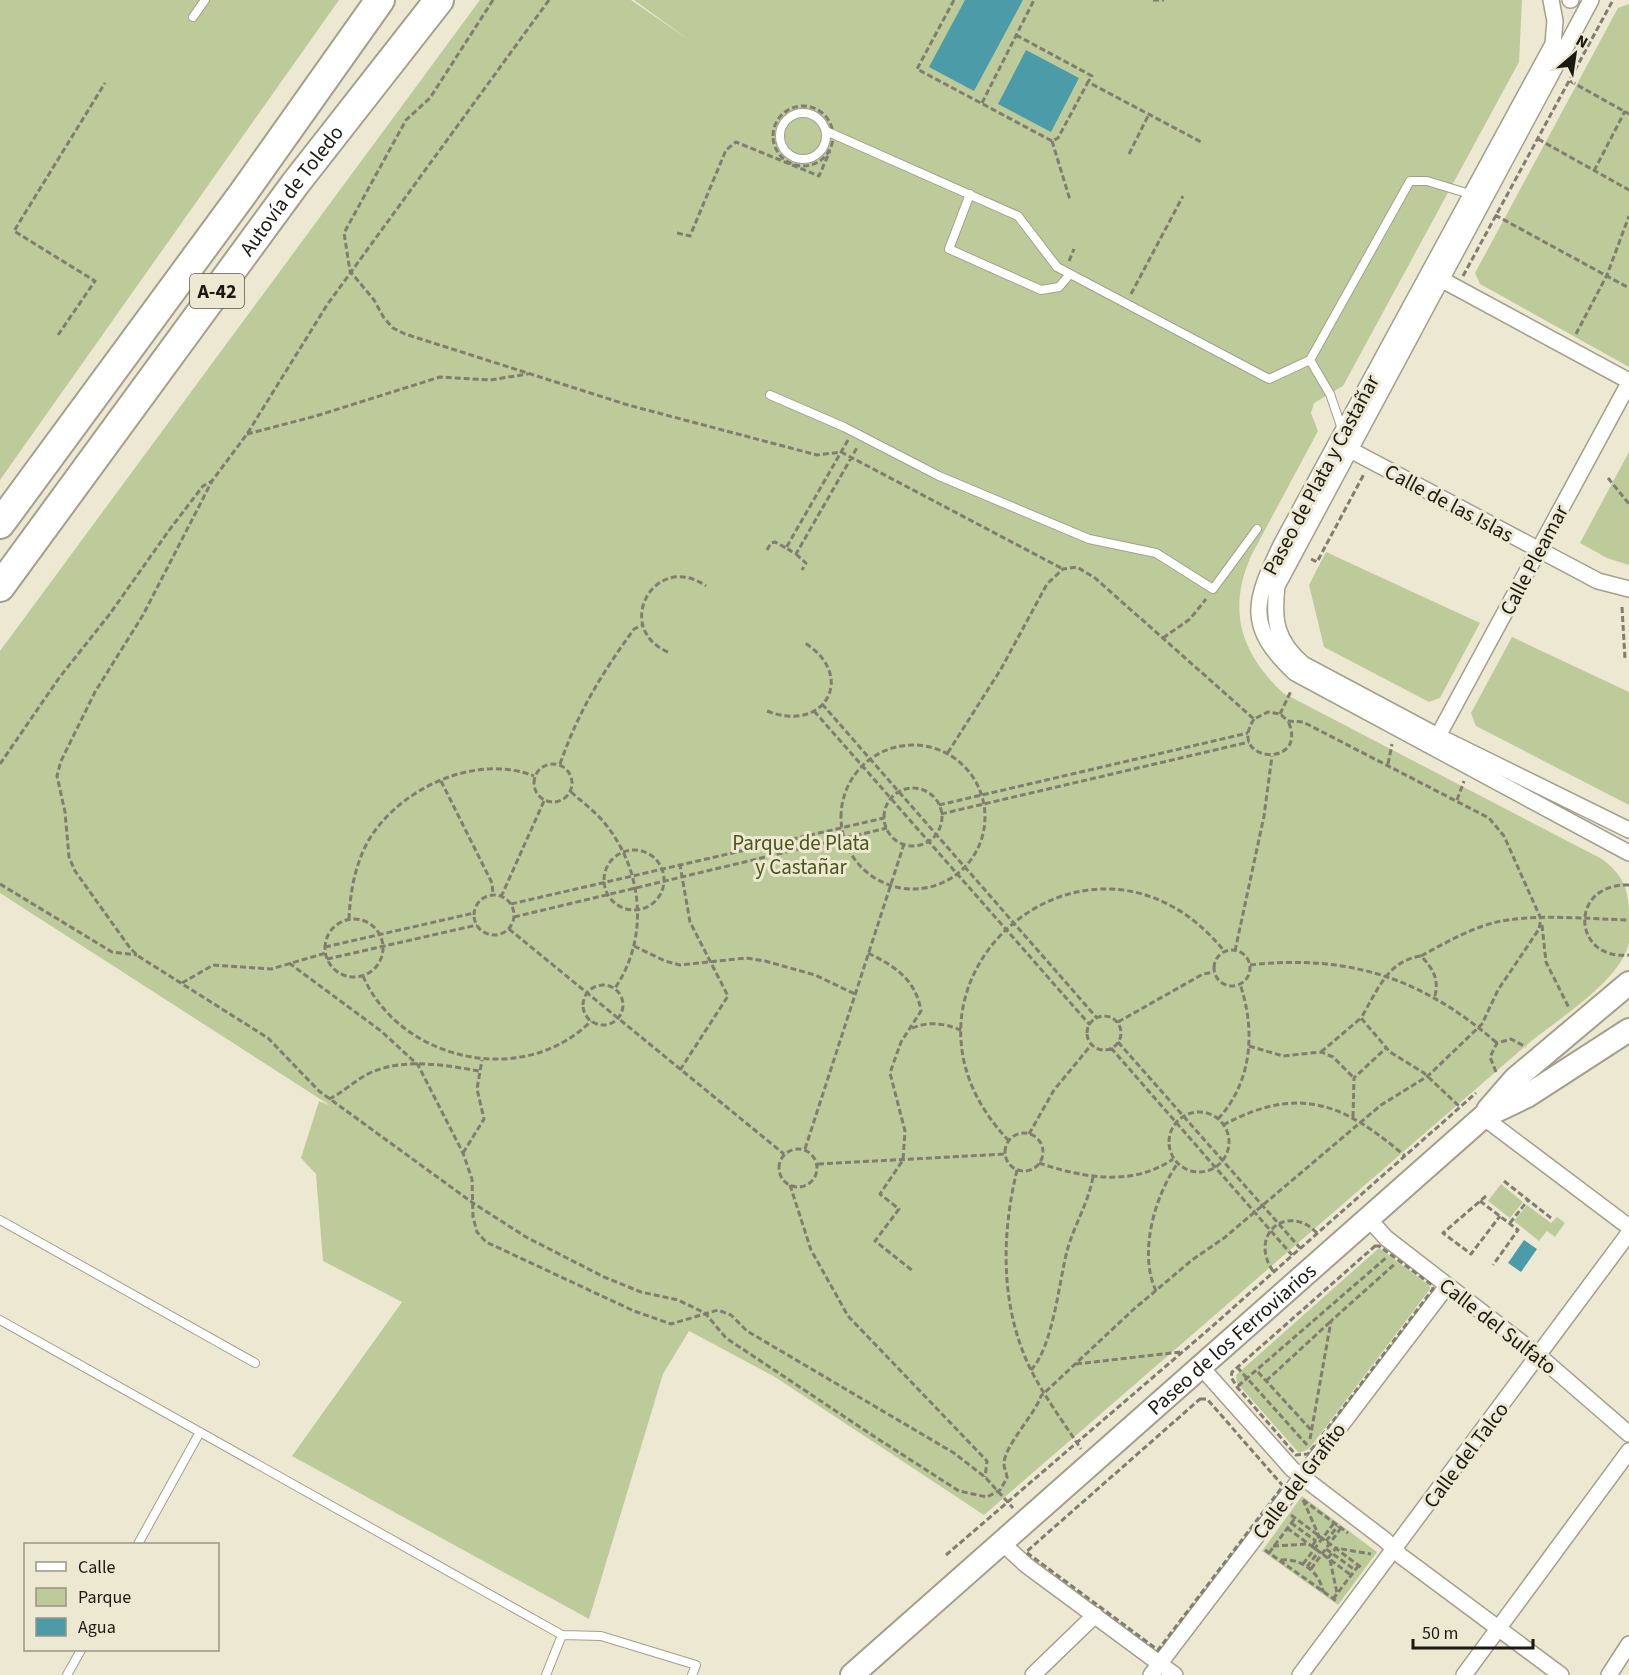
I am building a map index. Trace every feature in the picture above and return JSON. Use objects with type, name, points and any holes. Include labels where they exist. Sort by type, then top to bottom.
[{"type":"highway","name":"Autovía de Toledo","points":[[0,587],[296,184],[439,0]]},
{"type":"highway","name":"Autovía de Toledo","points":[[0,524],[373,7]]},
{"type":"main road","points":[[1483,1117],[1515,1079],[1629,983]]},
{"type":"main road","name":"Paseo de los Ferroviarios","points":[[852,1675],[1483,1117],[1527,1096],[1629,1030]]},
{"type":"street","name":"Paseo de Plata y Castañar","points":[[1551,0],[1555,21],[1553,44],[1350,450],[1277,586],[1275,604],[1280,636],[1287,651],[1303,664],[1438,736],[1629,830]]},
{"type":"street","name":"Paseo de Plata y Castañar","points":[[1476,201],[1521,130],[1591,0]]},
{"type":"street","name":"Paseo de Plata y Castañar","points":[[1436,277],[1339,436],[1265,579],[1259,601],[1259,619],[1265,639],[1276,655],[1295,673],[1317,687],[1629,853]]},
{"type":"street","points":[[1436,277],[1629,382]]},
{"type":"street","name":"Calle Pleamar","points":[[1438,736],[1629,382]]},
{"type":"street","name":"Calle de las Islas","points":[[1339,436],[1350,450],[1539,551],[1598,581],[1629,589]]},
{"type":"street","points":[[1483,1117],[1629,1227]]},
{"type":"street","name":"Calle del Sulfato","points":[[1369,1219],[1386,1238],[1539,1356],[1629,1434]]},
{"type":"street","name":"Calle del Talco","points":[[1300,1675],[1344,1625],[1395,1551],[1629,1233]]},
{"type":"street","name":"Calle del Grafito","points":[[1155,1669],[1447,1286]]},
{"type":"street","points":[[1200,1367],[1292,1469],[1385,1540],[1395,1551],[1560,1675]]},
{"type":"street","points":[[1464,1675],[1629,1451]]},
{"type":"street","points":[[1001,1542],[1026,1565],[1095,1615],[1155,1669],[1175,1675]]},
{"type":"street","points":[[1033,1675],[1095,1615]]},
{"type":"street","points":[[1609,1675],[1629,1644]]},
{"type":"lane","points":[[193,17],[205,0]]},
{"type":"lane","points":[[826,131],[824,147],[808,159],[789,154],[781,143],[783,124],[799,113],[818,117],[826,131],[1018,216],[1057,267],[1269,379],[1310,360],[1410,181],[1427,181],[1476,201]]},
{"type":"lane","points":[[970,194],[949,249],[1041,290],[1059,287],[1070,274]]},
{"type":"lane","points":[[1310,360],[1330,394],[1339,436]]},
{"type":"lane","points":[[770,395],[853,432],[939,476],[1089,539],[1156,552],[1213,589],[1257,529]]},
{"type":"lane","points":[[0,1220],[255,1363]]},
{"type":"lane","points":[[0,1320],[562,1635],[601,1636],[696,1665],[692,1675]]},
{"type":"lane","points":[[139,1543],[200,1432]]},
{"type":"lane","points":[[546,1675],[562,1635]]},
{"type":"lane","points":[[68,1675],[80,1651]]},
{"type":"path","points":[[493,0],[430,98],[406,120],[344,233],[350,271],[393,328],[628,405],[817,455],[841,452],[1063,569],[1077,567],[1095,578],[1254,719]]},
{"type":"path","points":[[549,0],[350,271],[248,434],[212,481],[143,615],[95,692],[61,761],[57,777],[65,812],[69,857],[75,871],[138,956],[268,1038],[329,1099],[473,1203],[526,1237],[604,1277],[641,1292],[678,1300],[705,1313],[732,1342],[959,1491],[987,1497],[997,1493],[1007,1478],[1004,1463],[1008,1451],[1035,1412],[1044,1393],[1156,1291],[1254,1214],[1381,1105],[1428,1076],[1479,1027],[1498,990],[1539,929],[1541,919]]},
{"type":"path","points":[[954,0],[917,69],[1052,141],[1070,200]]},
{"type":"path","points":[[982,104],[1034,0]]},
{"type":"path","points":[[1153,0],[1164,0]]},
{"type":"path","points":[[1462,277],[1612,0]]},
{"type":"path","points":[[1016,35],[1092,76],[1058,138],[1052,141]]},
{"type":"path","points":[[1552,72],[1627,113],[1594,171]]},
{"type":"path","points":[[1088,82],[1203,143]]},
{"type":"path","points":[[58,335],[95,281],[14,231],[105,83]]},
{"type":"path","points":[[677,233],[690,236],[726,150],[736,142],[819,176],[830,151],[834,134],[828,118],[814,107],[797,106],[782,114],[773,129],[774,146],[784,160],[792,164],[809,166],[825,158],[830,151]]},
{"type":"path","points":[[1129,154],[1149,114]]},
{"type":"path","points":[[1521,130],[1629,190]]},
{"type":"path","points":[[1126,304],[1183,196]]},
{"type":"path","points":[[1476,201],[1496,216],[1629,288]]},
{"type":"path","points":[[1574,338],[1607,275],[1629,216]]},
{"type":"path","points":[[248,434],[306,419],[440,377],[489,380],[530,374]]},
{"type":"path","points":[[786,548],[853,432]]},
{"type":"path","points":[[796,554],[863,437]]},
{"type":"path","points":[[1311,559],[1317,562],[1364,474]]},
{"type":"path","points":[[1608,478],[1629,504]]},
{"type":"path","points":[[0,764],[59,678],[109,615],[170,529],[203,486],[212,481]]},
{"type":"path","points":[[767,550],[771,543],[775,542],[786,548],[806,563],[802,570]]},
{"type":"path","points":[[947,754],[1001,669],[1047,585],[1063,569]]},
{"type":"path","points":[[668,652],[654,644],[643,625],[644,601],[648,593],[662,581],[671,577],[689,578],[705,586]]},
{"type":"path","points":[[1163,638],[1190,619],[1213,589]]},
{"type":"path","points":[[1622,607],[1625,658]]},
{"type":"path","points":[[560,764],[575,721],[598,681],[634,629],[643,625]]},
{"type":"path","points":[[767,711],[792,718],[814,711],[822,704],[830,689],[830,669],[819,652],[805,643]]},
{"type":"path","points":[[1280,714],[1291,691]]},
{"type":"path","points":[[822,704],[1097,1018]]},
{"type":"path","points":[[814,711],[1089,1024],[1088,1038],[1092,1044],[1103,1050],[1111,1048],[1118,1042],[1121,1035],[1118,1022]]},
{"type":"path","points":[[1268,712],[1280,714],[1288,721],[1291,741],[1284,751],[1272,756],[1260,753],[1249,742],[1248,733],[1254,719],[1268,712]]},
{"type":"path","points":[[1288,721],[1303,722],[1489,818],[1504,836],[1541,919],[1546,962],[1572,1011],[1564,1016]]},
{"type":"path","points":[[939,805],[1248,733]]},
{"type":"path","points":[[942,814],[1249,742]]},
{"type":"path","points":[[1388,764],[1388,753],[1392,744]]},
{"type":"path","points":[[908,745],[935,748],[969,771],[982,795],[983,834],[975,852],[957,874],[928,887],[915,889],[890,885],[868,873],[858,863],[844,838],[841,810],[845,791],[861,766],[870,759],[888,749],[908,745]]},
{"type":"path","points":[[1235,951],[1264,816],[1272,756]]},
{"type":"path","points":[[551,763],[560,764],[569,771],[573,781],[571,792],[564,800],[544,801],[534,788],[534,776],[542,766],[551,763]]},
{"type":"path","points":[[349,920],[350,896],[365,847],[390,813],[424,789],[441,781],[488,769],[513,770],[534,776]]},
{"type":"path","points":[[441,781],[492,882],[492,895]]},
{"type":"path","points":[[1457,800],[1464,782]]},
{"type":"path","points":[[911,788],[922,789],[931,795],[939,805],[942,814],[936,834],[919,845],[904,844],[895,839],[887,828],[884,818],[890,799],[899,792],[911,788]]},
{"type":"path","points":[[571,792],[602,820],[622,852],[636,886],[634,946],[627,971],[615,988]]},
{"type":"path","points":[[501,897],[544,801]]},
{"type":"path","points":[[511,904],[884,818]]},
{"type":"path","points":[[513,917],[664,879],[887,828]]},
{"type":"path","points":[[805,1149],[904,844]]},
{"type":"path","points":[[633,850],[649,854],[662,869],[663,887],[656,901],[637,910],[619,906],[607,893],[604,883],[608,865],[622,852],[633,850]]},
{"type":"path","points":[[680,865],[690,922],[728,996],[680,1070]]},
{"type":"path","points":[[0,884],[112,952],[138,956]]},
{"type":"path","points":[[1629,885],[1613,885],[1595,894],[1589,902],[1584,918],[1586,932],[1598,949],[1617,956],[1629,956]]},
{"type":"path","points":[[1009,1141],[987,1115],[973,1090],[964,1064],[961,1030],[963,1007],[975,971],[984,955],[1005,929],[1039,905],[1075,892],[1103,889],[1131,891],[1167,903],[1184,912],[1206,930],[1225,952]]},
{"type":"path","points":[[492,895],[501,897],[511,904],[513,917],[509,929],[495,935],[487,934],[477,925],[474,913],[479,902],[492,895]]},
{"type":"path","points":[[325,947],[474,913]]},
{"type":"path","points":[[1321,1052],[1361,1018],[1396,963],[1421,956],[1457,936],[1495,922],[1584,918],[1629,920]]},
{"type":"path","points":[[349,920],[368,922],[380,934],[384,946],[380,962],[363,976],[355,978],[340,974],[327,959],[325,947],[333,928],[349,920]]},
{"type":"path","points":[[327,959],[477,925]]},
{"type":"path","points":[[509,929],[784,1155]]},
{"type":"path","points":[[634,946],[665,961],[680,964],[746,958],[765,961],[815,975],[855,994]]},
{"type":"path","points":[[1235,951],[1247,958],[1250,965],[1247,978],[1240,984],[1228,986],[1222,983],[1214,972],[1217,958],[1225,952],[1235,951]]},
{"type":"path","points":[[182,983],[213,965],[271,969],[326,953]]},
{"type":"path","points":[[868,953],[897,968],[919,998],[921,1011],[901,1042],[890,1073],[904,1131],[903,1160],[880,1194],[899,1209],[875,1241],[913,1271]]},
{"type":"path","points":[[1421,956],[1436,975],[1435,996]]},
{"type":"path","points":[[1250,965],[1280,962],[1327,963],[1386,977],[1435,996],[1479,1027],[1497,1043]]},
{"type":"path","points":[[289,963],[381,1031],[418,1065],[463,1153],[472,1179],[477,1232],[486,1242],[634,1311],[671,1324],[718,1310],[731,1315],[747,1331],[954,1453],[985,1477],[997,1493],[1008,1502]]},
{"type":"path","points":[[1118,1022],[1203,974],[1214,972]]},
{"type":"path","points":[[363,976],[383,1008],[406,1030],[428,1044],[482,1060],[520,1057],[545,1050],[563,1041],[591,1021]]},
{"type":"path","points":[[1218,1119],[1236,1095],[1243,1078],[1249,1046],[1247,1003],[1240,984]]},
{"type":"path","points":[[601,985],[615,988],[624,1003],[620,1018],[606,1026],[591,1021],[583,1008],[587,992],[601,985]]},
{"type":"path","points":[[1089,1024],[1097,1018],[1106,1016],[1118,1022]]},
{"type":"path","points":[[1361,1018],[1386,1048],[1428,1076],[1460,1107]]},
{"type":"path","points":[[910,1029],[928,1022],[940,1023],[961,1030]]},
{"type":"path","points":[[1497,1074],[1490,1057],[1497,1043],[1511,1039],[1527,1048]]},
{"type":"path","points":[[1520,1054],[1535,1041]]},
{"type":"path","points":[[1118,1042],[1300,1248]]},
{"type":"path","points":[[1029,1134],[1054,1090],[1092,1044]]},
{"type":"path","points":[[1249,1046],[1283,1056],[1321,1052],[1333,1058],[1354,1078]]},
{"type":"path","points":[[1111,1048],[1292,1255]]},
{"type":"path","points":[[1353,1117],[1354,1078],[1386,1048]]},
{"type":"path","points":[[463,1153],[484,1119],[477,1089],[482,1060]]},
{"type":"path","points":[[329,1099],[348,1090],[373,1072],[394,1066],[448,1065],[479,1071]]},
{"type":"path","points":[[1490,1080],[1505,1067]]},
{"type":"path","points":[[946,1555],[1182,1352],[1482,1087]]},
{"type":"path","points":[[1223,1125],[1247,1114],[1281,1104],[1310,1103],[1330,1107],[1363,1122],[1406,1156]]},
{"type":"path","points":[[1203,1112],[1218,1119],[1228,1135],[1229,1145],[1222,1161],[1214,1168],[1195,1172],[1173,1158],[1169,1143],[1176,1123],[1183,1116],[1203,1112]]},
{"type":"path","points":[[1017,1170],[1029,1170],[1039,1163],[1042,1157],[1041,1144],[1029,1134],[1020,1134],[1009,1141],[1006,1154],[1017,1170],[1006,1224],[1006,1269],[1015,1323],[1031,1370],[1090,1463]]},
{"type":"path","points":[[790,1185],[797,1187],[811,1182],[818,1171],[818,1164],[811,1152],[805,1149],[791,1149],[784,1155],[779,1171],[790,1185],[811,1250],[848,1316],[987,1461],[985,1477]]},
{"type":"path","points":[[818,1164],[1006,1154]]},
{"type":"path","points":[[1039,1163],[1093,1177],[1136,1174],[1164,1165],[1173,1158]]},
{"type":"path","points":[[1156,1291],[1151,1274],[1151,1227],[1162,1188],[1178,1163]]},
{"type":"path","points":[[1031,1370],[1038,1364],[1051,1325],[1068,1249],[1089,1197],[1093,1177]]},
{"type":"path","points":[[1504,1181],[1551,1218]]},
{"type":"path","points":[[1486,1196],[1443,1233],[1471,1254],[1500,1216]]},
{"type":"path","points":[[1510,1223],[1528,1200]]},
{"type":"path","points":[[1480,1201],[1518,1230],[1492,1265]]},
{"type":"path","points":[[1274,1271],[1265,1254],[1266,1240],[1278,1224],[1295,1220],[1309,1225],[1317,1233]]},
{"type":"path","points":[[1237,1388],[1390,1254],[1432,1285],[1433,1289],[1305,1455],[1296,1455],[1237,1388],[1231,1377],[1237,1367],[1375,1246]]},
{"type":"path","points":[[1266,1381],[1399,1261]]},
{"type":"path","points":[[1305,1455],[1312,1432],[1331,1321]]},
{"type":"path","points":[[1076,1364],[1182,1352]]},
{"type":"path","points":[[1237,1367],[1308,1446]]},
{"type":"path","points":[[1257,1371],[1319,1439]]},
{"type":"path","points":[[1026,1552],[1200,1399],[1207,1399],[1283,1486]]},
{"type":"path","points":[[1326,1549],[1325,1540],[1303,1500],[1350,1534]]},
{"type":"path","points":[[1269,1553],[1291,1523],[1293,1516],[1360,1566],[1333,1599]]},
{"type":"path","points":[[1317,1542],[1325,1540],[1341,1522]]},
{"type":"path","points":[[1291,1523],[1317,1542]]},
{"type":"path","points":[[1325,1540],[1338,1526]]},
{"type":"path","points":[[1287,1528],[1351,1575]]},
{"type":"path","points":[[1307,1567],[1317,1542]]},
{"type":"path","points":[[1274,1546],[1326,1549],[1355,1570]]},
{"type":"path","points":[[1336,1548],[1373,1553],[1366,1546]]},
{"type":"path","points":[[1261,1547],[1341,1604]]},
{"type":"path","points":[[1336,1548],[1329,1559],[1337,1593]]},
{"type":"path","points":[[1307,1567],[1315,1549]]},
{"type":"path","points":[[1280,1561],[1295,1560],[1307,1567],[1319,1578],[1323,1592]]},
{"type":"green space","points":[[0,0],[339,0],[0,480]]},
{"type":"green space","name":"Parque de Plata y Castañar","points":[[480,0],[631,0],[689,40],[634,0],[1522,0],[1519,62],[1343,386],[1314,403],[1311,413],[1318,431],[1251,556],[1244,576],[1240,595],[1242,630],[1257,662],[1283,693],[1602,859],[1619,876],[1626,890],[1629,905],[1629,942],[1624,956],[1602,984],[1572,1011],[1529,1043],[984,1515],[775,1377],[689,1331],[663,1374],[589,1619],[292,1456],[402,1302],[323,1261],[316,1174],[301,1158],[319,1101],[331,1106],[0,893],[0,651]]},
{"type":"green space","points":[[1629,4],[1629,367],[1480,284],[1475,273],[1618,8]]},
{"type":"green space","points":[[1629,452],[1629,565],[1607,558],[1580,543]]},
{"type":"green space","points":[[1326,552],[1480,623],[1440,698],[1429,702],[1324,647],[1309,585]]},
{"type":"green space","points":[[1512,637],[1629,692],[1629,805],[1476,726],[1471,713]]},
{"type":"green space","points":[[1501,1184],[1523,1202],[1510,1218],[1488,1201]]},
{"type":"green space","points":[[1527,1205],[1551,1223],[1557,1217],[1565,1223],[1555,1237],[1547,1231],[1539,1241],[1514,1221]]},
{"type":"green space","points":[[1379,1248],[1429,1285],[1430,1289],[1309,1449],[1299,1453],[1237,1383],[1236,1375]]},
{"type":"green space","points":[[1302,1496],[1377,1552],[1338,1605],[1262,1551]]},
{"type":"water","points":[[965,0],[1023,0],[974,91],[929,67]]},
{"type":"water","points":[[1026,50],[1079,78],[1051,132],[998,104]]},
{"type":"water","points":[[1524,1240],[1537,1249],[1521,1272],[1508,1263]]}]
